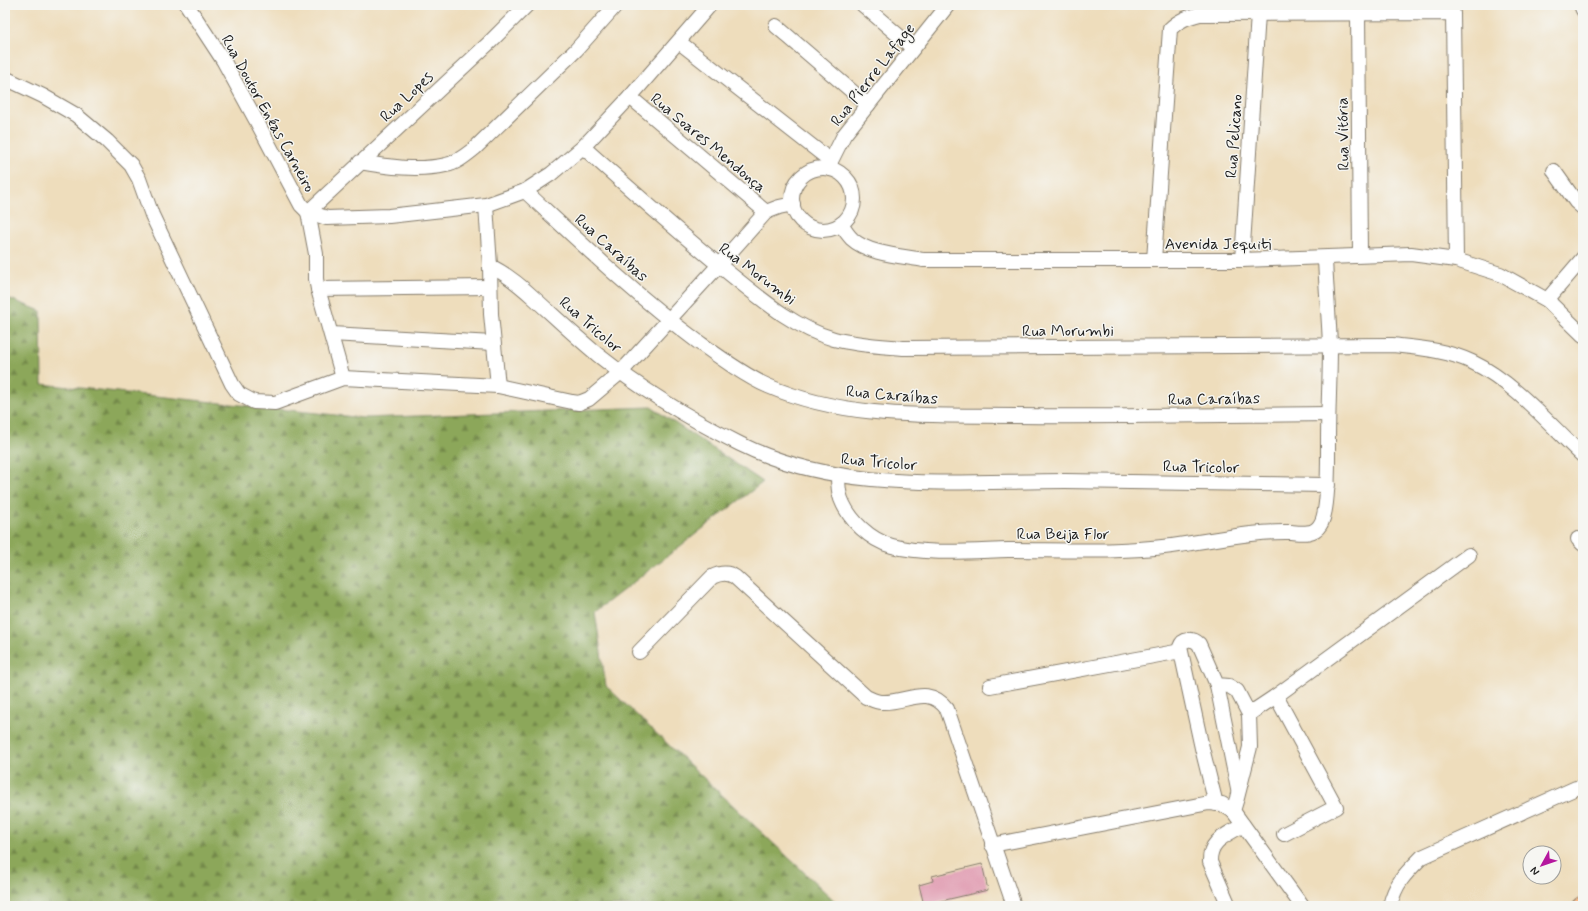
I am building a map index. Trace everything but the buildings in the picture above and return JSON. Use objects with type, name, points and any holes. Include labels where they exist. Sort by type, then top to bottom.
[{"type":"street","name":"Rua Doutor Enéas Carneiro","points":[[186,5],[223,60],[258,122],[301,205],[308,212],[327,218],[381,216],[486,205],[525,190],[551,174],[583,147],[630,97],[710,5]]},
{"type":"street","name":"Rua Lopes","points":[[308,212],[489,43],[527,5]]},
{"type":"street","points":[[360,162],[395,168],[447,165],[460,160],[475,148],[576,50],[616,5]]},
{"type":"street","points":[[863,5],[913,48]]},
{"type":"street","name":"Rua Pierre Lafage","points":[[831,165],[844,135],[948,5]]},
{"type":"street","points":[[1581,5],[1583,10]]},
{"type":"street","name":"Rua Vitória","points":[[1358,13],[1360,255]]},
{"type":"street","points":[[1154,260],[1170,30],[1176,23],[1185,18],[1200,14],[1453,13],[1456,260]]},
{"type":"street","name":"Rua Pelicano","points":[[1242,260],[1258,14]]},
{"type":"street","points":[[776,26],[868,105]]},
{"type":"street","points":[[679,42],[831,165],[847,179],[852,188],[854,198],[853,208],[848,217],[841,224],[832,228],[822,230],[812,228],[803,222],[796,214],[793,204],[793,194],[796,184],[802,176],[811,170],[831,165]]},
{"type":"street","points":[[5,78],[43,96],[76,115],[107,141],[131,165],[139,179],[152,214],[232,384],[239,394],[254,402],[275,403],[343,378],[498,386],[579,403],[589,399],[621,372],[766,212],[779,206],[793,204]]},
{"type":"street","name":"Rua Soares Mendonça","points":[[630,97],[766,212]]},
{"type":"street","name":"Rua Morumbi","points":[[583,147],[657,214],[777,310],[803,326],[833,339],[860,345],[903,348],[1392,345],[1426,349],[1471,361],[1490,372],[1515,391],[1583,456]]},
{"type":"street","points":[[1554,171],[1576,202],[1583,208]]},
{"type":"street","name":"Rua Caraíbas","points":[[525,190],[584,246],[668,320],[719,357],[768,386],[806,399],[848,409],[899,415],[1065,416],[1328,414]]},
{"type":"street","points":[[486,205],[490,286],[498,386]]},
{"type":"street","points":[[308,212],[316,254],[316,279],[318,289],[343,378]]},
{"type":"street","name":"Avenida Jequiti","points":[[841,224],[852,239],[861,246],[883,253],[923,260],[1242,260],[1411,254],[1456,260],[1500,274],[1547,300],[1583,335]]},
{"type":"street","points":[[1324,258],[1330,346],[1328,485]]},
{"type":"street","points":[[1547,300],[1583,258]]},
{"type":"street","name":"Rua Tricolor","points":[[490,266],[510,276],[598,354],[621,372],[696,422],[743,446],[791,464],[838,476],[880,480],[972,483],[1085,481],[1328,485]]},
{"type":"street","points":[[318,289],[490,286]]},
{"type":"street","points":[[331,334],[494,342]]},
{"type":"street","name":"Rua Beija Flor","points":[[838,476],[838,491],[841,500],[848,513],[867,533],[872,537],[892,546],[927,551],[1107,551],[1160,547],[1234,535],[1285,532],[1306,533],[1317,529],[1323,520],[1328,485]]},
{"type":"street","points":[[1249,714],[1276,696],[1469,555]]},
{"type":"street","points":[[639,652],[712,577],[724,573],[732,574],[866,697],[880,702],[926,695],[935,698],[947,709],[1014,906]]},
{"type":"street","points":[[1216,804],[1180,651],[1180,647],[1183,642],[1190,639],[1196,640],[1199,644],[1218,685],[1239,792]]},
{"type":"street","points":[[990,686],[1180,651]]},
{"type":"street","points":[[1218,685],[1230,686],[1237,691],[1249,714],[1250,746],[1233,811]]},
{"type":"street","points":[[1276,696],[1336,807],[1284,834]]},
{"type":"street","points":[[1390,906],[1394,892],[1406,873],[1422,857],[1581,785]]},
{"type":"street","points":[[992,845],[1202,805],[1216,804],[1226,806],[1233,811],[1302,906]]},
{"type":"street","points":[[1229,906],[1210,862],[1211,848],[1217,841],[1243,825]]},
{"type":"green space","points":[[5,297],[41,311],[42,384],[364,418],[651,407],[763,482],[595,612],[606,686],[840,906],[5,906]]}]
